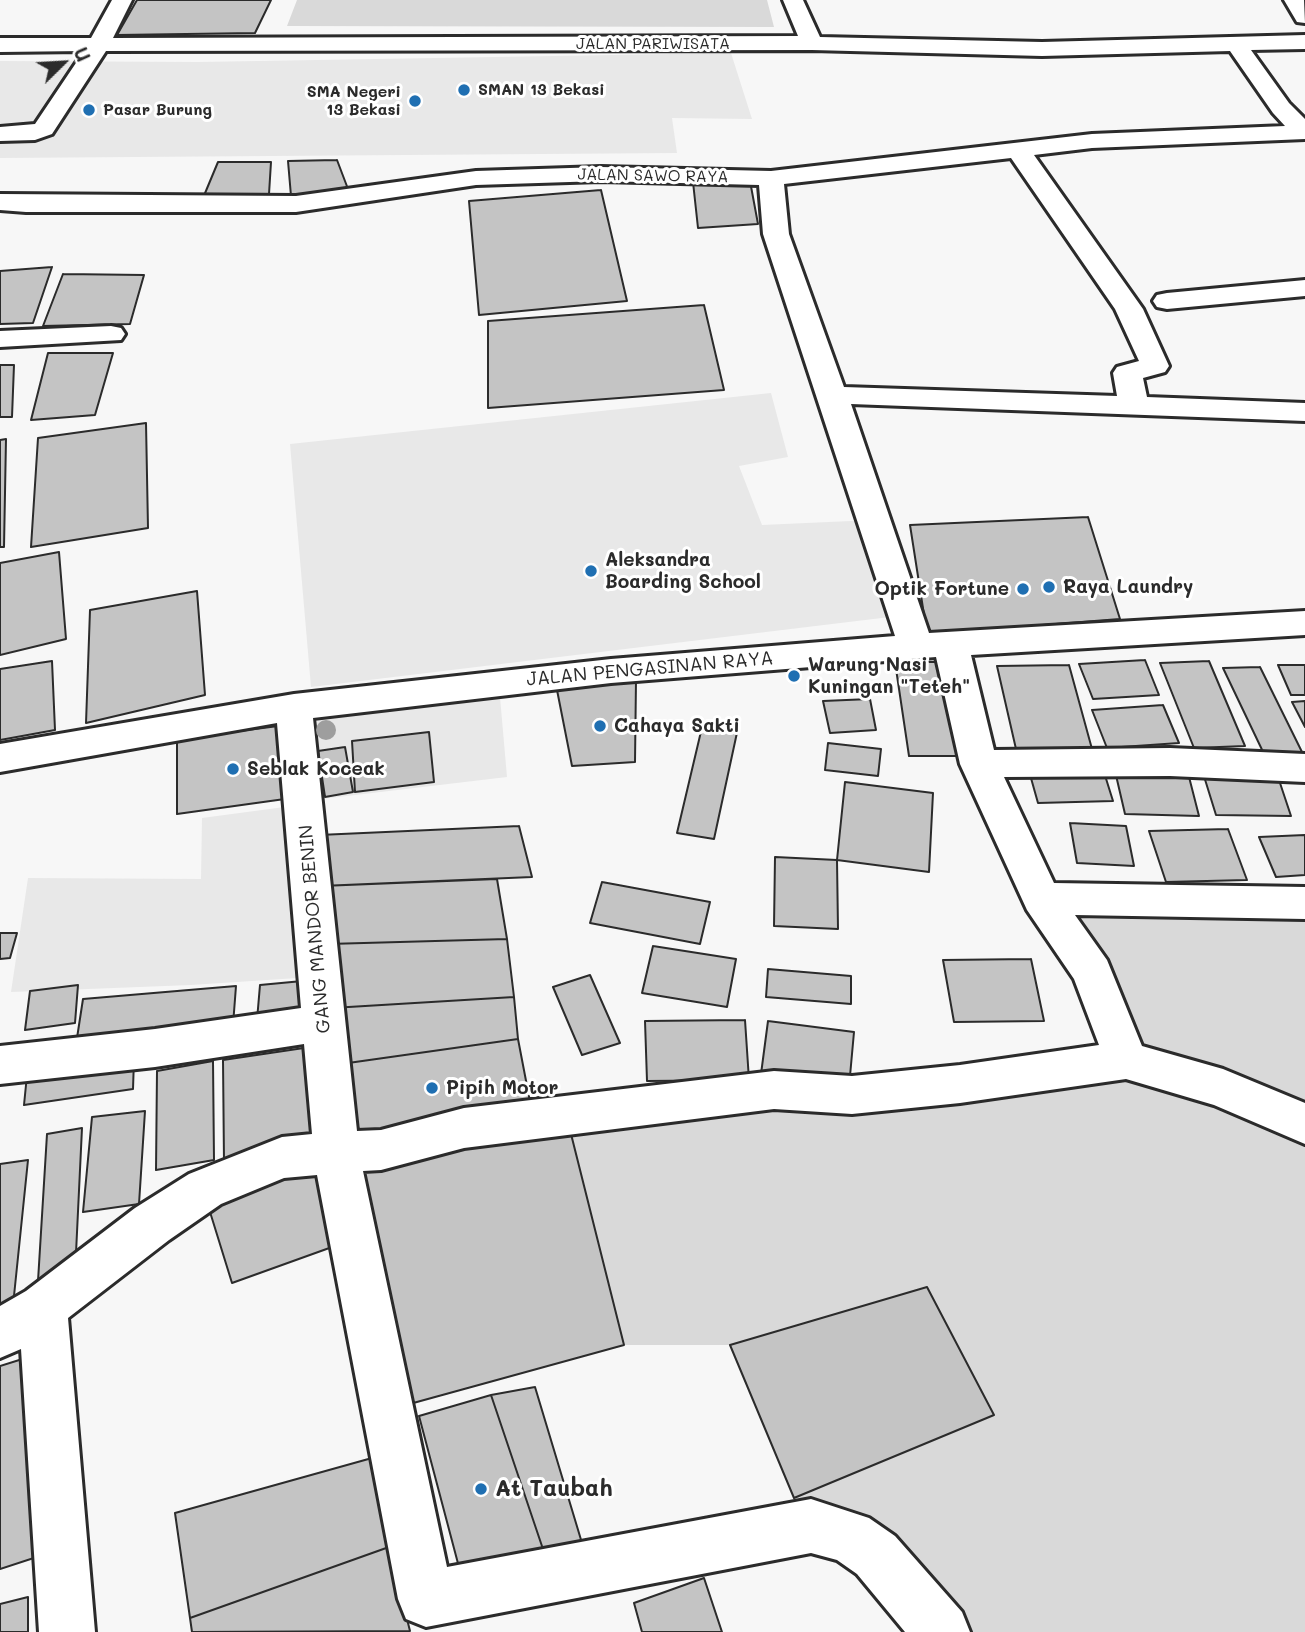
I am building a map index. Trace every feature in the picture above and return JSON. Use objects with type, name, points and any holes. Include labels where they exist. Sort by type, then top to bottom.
[{"type":"street","points":[[0,134],[35,133],[44,129],[98,46],[122,0]]},
{"type":"street","points":[[793,0],[812,43]]},
{"type":"street","points":[[1294,0],[1305,17]]},
{"type":"street","name":"JALAN PARIWISATA","points":[[0,46],[812,43],[1042,49],[1305,42]]},
{"type":"street","points":[[1236,44],[1281,108],[1305,132]]},
{"type":"street","name":"JALAN SAWO RAYA","points":[[0,202],[296,204],[476,178],[671,174],[771,178],[1092,142],[1305,132]]},
{"type":"street","points":[[1019,151],[1129,309],[1155,366],[1127,373],[1134,405]]},
{"type":"street","points":[[771,178],[776,234],[833,395],[979,764],[1041,899],[1091,972],[1126,1060]]},
{"type":"street","points":[[1167,301],[1305,288]]},
{"type":"street","points":[[0,339],[111,334]]},
{"type":"street","points":[[833,395],[1305,412]]},
{"type":"street","name":"JALAN PENGASINAN RAYA","points":[[0,758],[293,707],[611,671],[934,645],[1305,623]]},
{"type":"street","name":"GANG MANDOR BENIN","points":[[293,707],[336,1152],[426,1600],[811,1526],[850,1537],[876,1555],[942,1632]]},
{"type":"street","points":[[979,764],[1170,762],[1305,768]]},
{"type":"street","points":[[1041,899],[1305,904]]},
{"type":"street","points":[[0,1065],[155,1048],[323,1023]]},
{"type":"street","points":[[0,1334],[43,1308],[152,1224],[205,1189],[282,1158],[381,1150],[464,1128],[774,1090],[852,1095],[960,1084],[1126,1060],[1223,1088],[1305,1124]]},
{"type":"street","points":[[43,1308],[67,1632]]},
{"type":"shaded area","points":[[297,0],[767,0],[774,27],[287,26]]},
{"type":"shaded area","name":"SMAN 13 Bekasi","points":[[731,53],[752,119],[672,118],[677,153],[0,158],[0,61],[198,62]]},
{"type":"shaded area","name":"Aleksandra Boarding School","points":[[771,393],[788,457],[739,466],[762,525],[873,520],[890,617],[311,687],[290,444]]},
{"type":"shaded area","points":[[500,697],[507,777],[313,800],[303,721]]},
{"type":"shaded area","points":[[292,806],[313,977],[11,992],[28,878],[201,879],[202,818]]},
{"type":"shaded area","points":[[1041,899],[1305,910],[1305,1632],[942,1632],[811,1526],[794,1498],[993,1415],[927,1288],[730,1345],[624,1345],[569,1126],[1125,1060]]},
{"type":"building","points":[[137,0],[271,0],[255,33],[117,35]]},
{"type":"building","points":[[337,160],[348,189],[291,196],[288,161]]},
{"type":"building","points":[[218,162],[271,162],[269,194],[203,198]]},
{"type":"building","points":[[750,181],[758,224],[698,228],[693,182]]},
{"type":"building","points":[[601,190],[627,301],[479,315],[469,201]]},
{"type":"building","points":[[52,267],[33,323],[0,324],[0,271]]},
{"type":"building","points":[[63,274],[144,275],[130,324],[43,326]]},
{"type":"building","points":[[704,305],[724,390],[488,408],[488,321]]},
{"type":"building","points":[[48,353],[113,353],[95,415],[31,420]]},
{"type":"building","points":[[0,365],[14,365],[12,417],[0,417]]},
{"type":"building","points":[[146,423],[148,528],[31,547],[38,438]]},
{"type":"building","points":[[6,439],[4,547],[0,547],[0,440]]},
{"type":"building","points":[[1088,517],[1120,619],[927,634],[910,525]]},
{"type":"building","points":[[59,552],[66,639],[0,655],[0,563]]},
{"type":"building","points":[[197,591],[205,695],[86,723],[90,610]]},
{"type":"building","points":[[1145,660],[1159,695],[1093,699],[1079,664]]},
{"type":"building","points":[[52,661],[55,730],[0,740],[0,669]]},
{"type":"building","points":[[1209,661],[1245,746],[1194,748],[1160,663]]},
{"type":"building","points":[[895,662],[946,662],[964,756],[909,756]]},
{"type":"building","points":[[1069,665],[1092,749],[1016,749],[997,666]]},
{"type":"building","points":[[1278,665],[1305,665],[1305,695],[1291,695]]},
{"type":"building","points":[[1260,667],[1303,754],[1265,756],[1223,668]]},
{"type":"building","name":"Cahaya Sakti","points":[[636,680],[635,762],[572,766],[557,690]]},
{"type":"building","points":[[870,699],[876,730],[830,733],[823,701]]},
{"type":"building","points":[[1305,701],[1305,727],[1292,702]]},
{"type":"building","points":[[1163,705],[1179,743],[1107,748],[1092,710]]},
{"type":"building","points":[[703,723],[738,728],[714,839],[677,833]]},
{"type":"building","name":"Seblak Koceak","points":[[286,725],[292,798],[177,814],[177,739]]},
{"type":"building","points":[[429,732],[434,782],[355,792],[352,741]]},
{"type":"building","points":[[828,743],[881,749],[878,776],[825,770]]},
{"type":"building","points":[[345,747],[353,792],[325,797],[318,751]]},
{"type":"building","points":[[1103,769],[1113,801],[1038,803],[1029,771]]},
{"type":"building","points":[[1115,771],[1188,773],[1199,816],[1125,814]]},
{"type":"building","points":[[1203,773],[1277,774],[1291,816],[1216,815]]},
{"type":"building","points":[[845,782],[933,793],[929,872],[837,860]]},
{"type":"building","points":[[1070,823],[1126,826],[1134,866],[1077,863]]},
{"type":"building","points":[[519,826],[532,877],[321,886],[319,835]]},
{"type":"building","points":[[1228,829],[1247,880],[1166,882],[1149,831]]},
{"type":"building","points":[[1305,835],[1305,875],[1276,877],[1259,837]]},
{"type":"building","points":[[775,857],[837,860],[838,929],[774,926]]},
{"type":"building","points":[[497,879],[507,939],[328,944],[321,886]]},
{"type":"building","points":[[602,882],[710,902],[700,944],[590,923]]},
{"type":"building","points":[[0,933],[17,933],[10,958],[0,959]]},
{"type":"building","points":[[507,939],[514,997],[332,1008],[328,944]]},
{"type":"building","points":[[653,946],[736,959],[727,1007],[642,993]]},
{"type":"building","points":[[1031,959],[1044,1021],[954,1022],[943,960]]},
{"type":"building","points":[[768,969],[851,976],[851,1004],[766,997]]},
{"type":"building","points":[[590,975],[620,1043],[582,1055],[553,987]]},
{"type":"building","points":[[313,980],[312,1015],[257,1020],[260,985]]},
{"type":"building","points":[[78,985],[75,1023],[25,1030],[30,991]]},
{"type":"building","points":[[236,986],[233,1025],[77,1038],[83,999]]},
{"type":"building","points":[[514,997],[518,1039],[334,1065],[332,1008]]},
{"type":"building","points":[[745,1020],[749,1080],[647,1081],[645,1021]]},
{"type":"building","points":[[768,1021],[854,1032],[849,1087],[761,1074]]},
{"type":"building","name":"Pipih Motor","points":[[518,1039],[532,1112],[343,1144],[334,1065]]},
{"type":"building","points":[[324,1045],[329,1145],[224,1162],[223,1060]]},
{"type":"building","points":[[134,1059],[133,1089],[24,1105],[27,1075]]},
{"type":"building","points":[[213,1061],[214,1160],[156,1170],[157,1071]]},
{"type":"building","points":[[145,1111],[139,1204],[83,1212],[92,1117]]},
{"type":"building","points":[[569,1126],[624,1345],[406,1405],[349,1166]]},
{"type":"building","points":[[82,1128],[75,1274],[38,1281],[47,1134]]},
{"type":"building","points":[[328,1156],[346,1242],[232,1283],[206,1199]]},
{"type":"building","points":[[28,1160],[11,1325],[0,1327],[0,1164]]},
{"type":"building","points":[[927,1287],[994,1415],[794,1498],[730,1345]]},
{"type":"building","points":[[32,1356],[46,1554],[0,1569],[0,1366]]},
{"type":"building","points":[[535,1387],[585,1553],[547,1561],[491,1395]]},
{"type":"building","name":"At Taubah","points":[[491,1395],[547,1561],[460,1571],[419,1416]]},
{"type":"building","points":[[372,1458],[389,1547],[190,1618],[175,1513]]},
{"type":"building","points":[[389,1547],[410,1631],[192,1632],[190,1618]]},
{"type":"building","points":[[704,1578],[722,1632],[642,1632],[634,1603]]},
{"type":"building","points":[[28,1597],[28,1632],[0,1632],[0,1604]]},
{"type":"place","name":"SMAN 13 Bekasi","points":[[464,90]]},
{"type":"place","name":"SMA Negeri 13 Bekasi","points":[[415,101]]},
{"type":"place","name":"Pasar Burung","points":[[89,110]]},
{"type":"place","name":"Aleksandra Boarding School","points":[[591,571]]},
{"type":"place","name":"Raya Laundry","points":[[1049,587]]},
{"type":"place","name":"Optik Fortune","points":[[1023,589]]},
{"type":"place","name":"Warung Nasi Kuningan \"Teteh\"","points":[[794,676]]},
{"type":"place","name":"Cahaya Sakti","points":[[600,726]]},
{"type":"place","name":"Seblak Koceak","points":[[233,769]]},
{"type":"place","name":"Pipih Motor","points":[[432,1088]]},
{"type":"place","name":"At Taubah","points":[[481,1489]]}]
